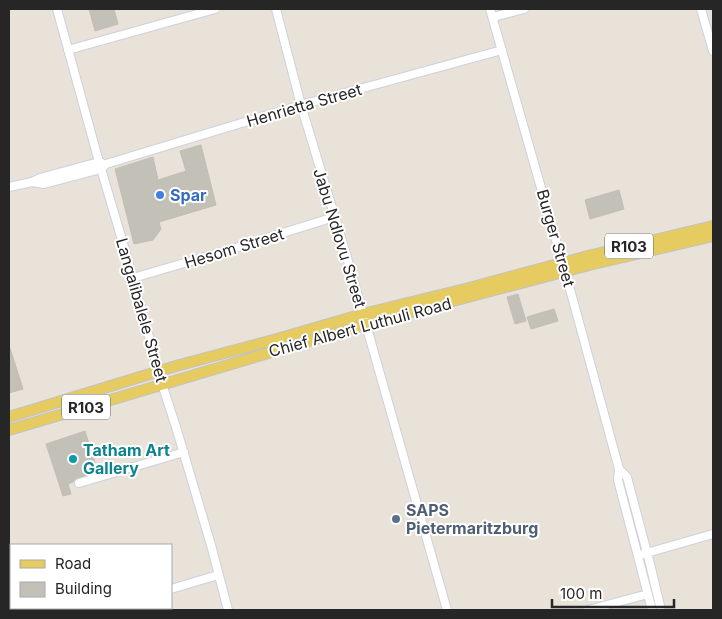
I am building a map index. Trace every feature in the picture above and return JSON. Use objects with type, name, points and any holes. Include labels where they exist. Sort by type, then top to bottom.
[{"type":"main road","name":"Chief Albert Luthuli Road","points":[[564,267],[713,226]]},
{"type":"main road","name":"Chief Albert Luthuli Road","points":[[9,430],[476,286],[713,236]]},
{"type":"main road","name":"Chief Albert Luthuli Road","points":[[9,417],[159,371],[277,339],[364,319]]},
{"type":"street","name":"Langalibalele Street","points":[[57,9],[162,384],[184,452],[228,610]]},
{"type":"street","points":[[68,50],[215,9]]},
{"type":"street","name":"Jabu Ndlovu Street","points":[[276,9],[301,105],[447,610]]},
{"type":"street","name":"Burger Street","points":[[490,9],[564,267],[619,469],[618,480],[653,610]]},
{"type":"street","points":[[493,17],[524,9]]},
{"type":"street","points":[[701,9],[713,51]]},
{"type":"street","name":"Henrietta Street","points":[[32,182],[44,184],[301,105],[502,50]]},
{"type":"street","points":[[78,168],[88,159],[94,144]]},
{"type":"street","name":"Henrietta Street","points":[[9,187],[78,168],[102,165]]},
{"type":"street","name":"Hesom Street","points":[[133,278],[334,217]]},
{"type":"street","points":[[79,483],[184,452]]},
{"type":"street","name":"Burger Street","points":[[619,469],[627,477],[661,610]]},
{"type":"street","points":[[638,556],[713,534]]},
{"type":"street","points":[[172,589],[218,576]]},
{"type":"street","points":[[653,610],[657,593]]},
{"type":"street","points":[[588,610],[648,594]]},
{"type":"building","points":[[89,9],[114,9],[118,24],[95,31]]},
{"type":"building","points":[[201,145],[216,205],[159,222],[161,229],[153,240],[134,244],[115,169],[153,157],[158,180],[186,171],[180,151]]},
{"type":"building","points":[[619,190],[624,209],[590,219],[585,200]]},
{"type":"building","points":[[518,294],[526,321],[515,324],[507,297]]},
{"type":"building","points":[[554,309],[558,321],[531,329],[527,317]]},
{"type":"building","points":[[9,349],[23,389],[9,393]]},
{"type":"building","name":"Tatham Art Gallery","points":[[85,431],[98,472],[77,478],[68,484],[71,494],[63,496],[46,444]]},
{"type":"place","name":"Spar","points":[[160,195]]},
{"type":"place","name":"Tatham Art Gallery","points":[[73,459]]},
{"type":"place","name":"SAPS Pietermaritzburg","points":[[396,519]]}]
